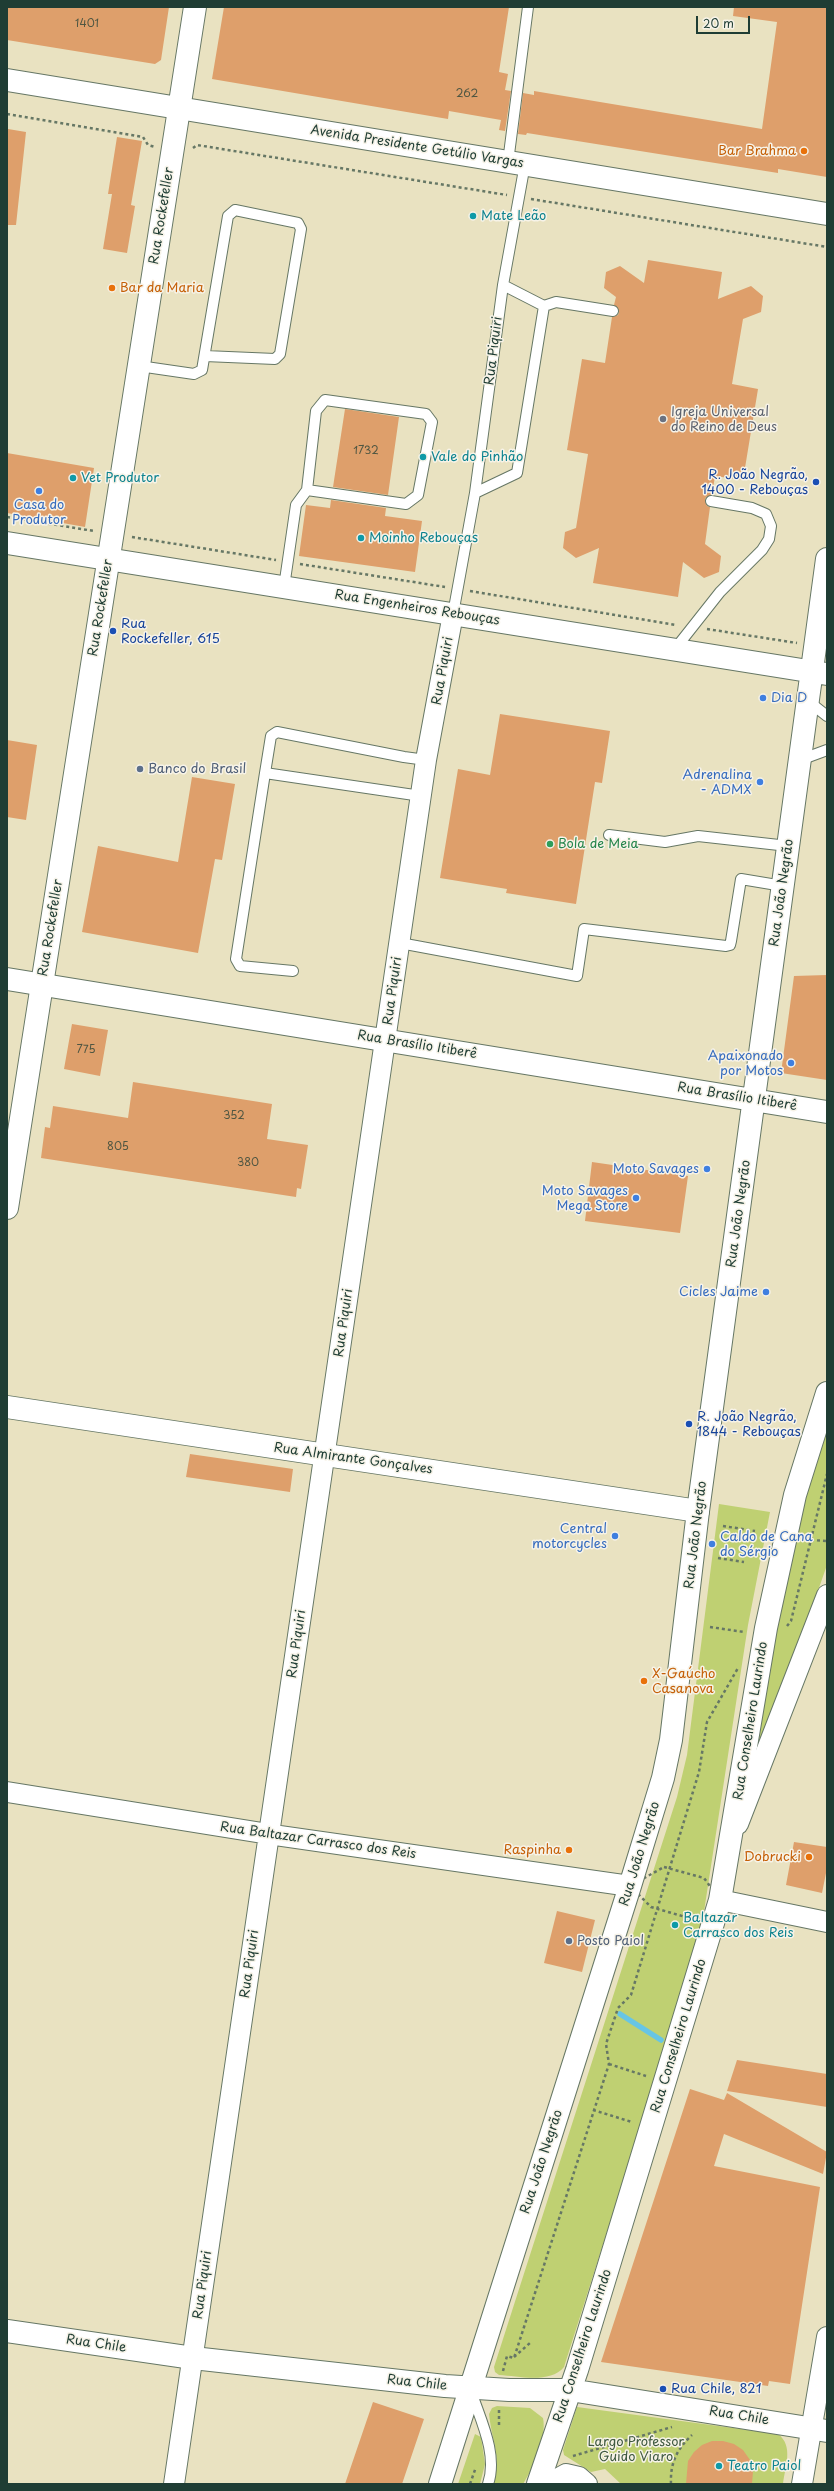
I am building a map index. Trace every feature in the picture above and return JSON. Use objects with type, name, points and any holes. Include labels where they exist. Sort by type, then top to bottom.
[{"type":"main road","name":"Rua Rockefeller","points":[[7,1208],[12,1142],[42,985],[195,7]]},
{"type":"main road","name":"Avenida Presidente Getúlio Vargas","points":[[7,80],[827,214]]},
{"type":"main road","name":"Rua Engenheiros Rebouças","points":[[7,543],[819,672]]},
{"type":"main road","name":"Rua João Negrão","points":[[440,2484],[630,1886],[663,1778],[671,1740],[698,1511],[808,701],[819,672],[827,559]]},
{"type":"main road","name":"Rua Brasílio Itiberê","points":[[7,979],[827,1112]]},
{"type":"main road","name":"Rua Conselheiro Laurindo","points":[[538,2484],[570,2390],[720,1900],[731,1843],[766,1628],[795,1495],[827,1393]]},
{"type":"main road","name":"Rua Almirante Gonçalves","points":[[7,1408],[698,1511]]},
{"type":"main road","name":"Rua Chile","points":[[7,2331],[192,2358],[470,2388],[570,2390],[819,2430]]},
{"type":"street","name":"Rua Piquiri","points":[[174,2484],[426,760],[453,614]]},
{"type":"street","points":[[731,1843],[827,1595]]},
{"type":"street","name":"Rua Baltazar Carrasco dos Reis","points":[[7,1792],[269,1834],[630,1886]]},
{"type":"street","points":[[720,1900],[827,1922]]},
{"type":"street","points":[[802,2484],[819,2430],[827,2337]]},
{"type":"street","points":[[548,2484],[566,2474],[579,2477],[587,2484]]},
{"type":"lane","name":"Rua Piquiri","points":[[453,614],[476,494],[503,285],[516,163],[528,7]]},
{"type":"lane","points":[[139,366],[194,374],[202,370],[228,216],[235,210],[298,223],[301,229],[280,354],[274,359],[205,356]]},
{"type":"lane","points":[[503,285],[544,306],[556,302],[613,311]]},
{"type":"lane","points":[[476,494],[517,473],[544,306]]},
{"type":"lane","points":[[284,587],[296,505],[307,490],[316,411],[325,400],[426,414],[432,422],[418,495],[406,504],[307,490]]},
{"type":"lane","points":[[675,650],[691,627],[720,592],[762,550],[769,539],[771,526],[766,514],[752,508],[711,501]]},
{"type":"lane","points":[[808,701],[827,716]]},
{"type":"lane","points":[[293,971],[240,966],[236,959],[271,736],[277,732],[404,758],[426,760]]},
{"type":"lane","points":[[800,760],[827,750]]},
{"type":"lane","points":[[265,773],[421,796]]},
{"type":"lane","points":[[609,835],[665,842],[698,836],[788,846]]},
{"type":"lane","points":[[400,943],[577,976],[584,929],[726,946],[730,945],[741,880],[783,886]]},
{"type":"lane","points":[[470,2388],[489,2450],[491,2468],[488,2484]]},
{"type":"path","points":[[7,114],[143,137],[148,146]]},
{"type":"path","points":[[190,152],[197,144],[509,196]]},
{"type":"path","points":[[542,201],[827,248]]},
{"type":"path","points":[[7,517],[93,531]]},
{"type":"path","points":[[479,592],[793,643]]},
{"type":"path","points":[[785,1628],[792,1621],[827,1474]]},
{"type":"path","points":[[723,1526],[755,1531]]},
{"type":"path","points":[[811,1540],[827,1541]]},
{"type":"path","points":[[718,1558],[744,1562]]},
{"type":"path","points":[[710,1627],[744,1632]]},
{"type":"path","points":[[742,1639],[746,1628]]},
{"type":"path","points":[[514,2358],[609,2064],[606,2044],[618,2008],[631,1994],[671,1869],[699,1772],[707,1722],[738,1667]]},
{"type":"path","points":[[664,1867],[704,1878]]},
{"type":"path","points":[[651,1907],[696,1920]]},
{"type":"path","points":[[609,2064],[653,2078]]},
{"type":"path","points":[[593,2110],[638,2124]]},
{"type":"path","points":[[514,2358],[530,2343]]},
{"type":"path","points":[[503,2371],[507,2356],[514,2358]]},
{"type":"path","points":[[573,2456],[680,2425]]},
{"type":"path","points":[[671,2484],[671,2470],[674,2457],[682,2444],[692,2435]]},
{"type":"path","points":[[470,2484],[477,2463]]},
{"type":"green space","points":[[827,1416],[827,1565],[794,1659],[756,1755],[773,1619]]},
{"type":"green space","points":[[719,1504],[770,1512],[748,1625],[703,1918],[687,1980],[564,2367],[551,2376],[543,2377],[534,2378],[499,2375],[495,2372],[494,2367],[677,1797],[687,1755]]},
{"type":"green space","points":[[497,2406],[530,2408],[543,2418],[544,2426],[539,2452],[523,2484],[493,2484],[497,2465],[496,2449],[489,2414],[492,2408]]},
{"type":"green space","name":"Largo Professor Guido Viaro","points":[[577,2407],[778,2434],[786,2444],[787,2451],[787,2464],[783,2484],[621,2484],[605,2469],[591,2472],[564,2455],[563,2450]]},
{"type":"green space","points":[[475,2434],[481,2437],[485,2464],[480,2484],[458,2484]]},
{"type":"building","points":[[7,7],[169,7],[161,60],[155,64],[7,40]]},
{"type":"building","points":[[224,7],[509,7],[499,72],[508,74],[505,90],[511,91],[505,131],[499,130],[501,120],[449,111],[448,119],[212,79]]},
{"type":"building","points":[[734,7],[827,7],[827,177],[778,169],[778,173],[527,133],[526,135],[518,134],[523,93],[534,95],[534,91],[762,129],[777,22],[733,16]]},
{"type":"building","points":[[8,129],[26,132],[16,225],[7,225]]},
{"type":"building","points":[[117,137],[142,141],[131,205],[135,206],[127,253],[103,249],[112,194],[108,194]]},
{"type":"building","name":"Igreja Universal do Reino de Deus","points":[[648,260],[722,272],[718,299],[751,286],[763,296],[761,312],[743,319],[732,384],[758,389],[743,480],[715,476],[712,495],[706,497],[705,500],[707,506],[710,507],[705,544],[721,556],[719,572],[704,578],[683,562],[678,597],[593,583],[599,548],[576,558],[563,548],[565,532],[576,528],[588,454],[567,450],[582,359],[605,363],[612,317],[618,315],[619,312],[614,305],[616,297],[604,288],[606,272],[620,266],[644,283]]},
{"type":"building","name":"Moinho Rebouças","points":[[345,409],[399,417],[388,495],[333,487]]},
{"type":"building","name":"Casa do Produtor","points":[[7,453],[94,468],[85,527],[7,513]]},
{"type":"building","name":"Moinho Rebouças","points":[[331,500],[386,508],[385,516],[422,521],[415,572],[299,556],[306,505],[330,508]]},
{"type":"building","points":[[500,714],[610,731],[602,783],[595,782],[576,904],[506,893],[507,889],[440,878],[458,769],[490,775]]},
{"type":"building","points":[[7,740],[37,745],[26,820],[7,817]]},
{"type":"building","points":[[192,777],[235,784],[222,860],[215,859],[198,953],[82,932],[98,846],[178,862]]},
{"type":"building","points":[[827,975],[827,1080],[781,1073],[794,976]]},
{"type":"building","points":[[72,1024],[108,1030],[100,1076],[64,1069]]},
{"type":"building","points":[[133,1082],[272,1104],[267,1139],[308,1145],[301,1189],[297,1188],[296,1197],[41,1158],[45,1127],[50,1128],[53,1106],[128,1118]]},
{"type":"building","name":"Moto Savages Mega Store","points":[[592,1162],[688,1176],[680,1233],[585,1221]]},
{"type":"building","points":[[190,1454],[293,1469],[290,1492],[186,1477]]},
{"type":"building","name":"Dobrucki","points":[[794,1842],[827,1847],[827,1868],[822,1893],[786,1885]]},
{"type":"building","name":"Posto Paiol","points":[[557,1911],[595,1920],[582,1972],[544,1963]]},
{"type":"building","points":[[737,2060],[827,2074],[827,2107],[727,2091]]},
{"type":"building","points":[[690,2089],[724,2100],[727,2093],[827,2152],[823,2174],[724,2134],[714,2166],[820,2187],[790,2384],[769,2381],[768,2386],[601,2362]]},
{"type":"building","points":[[373,2402],[424,2419],[402,2484],[345,2484]]},
{"type":"building","name":"Teatro Paiol","points":[[712,2441],[723,2441],[734,2444],[743,2450],[750,2460],[753,2471],[752,2484],[686,2484],[688,2461],[694,2452],[702,2445]]},
{"type":"waterway","points":[[620,2014],[661,2040]]},
{"type":"place","name":"Bar Brahma","points":[[804,151]]},
{"type":"place","name":"Mate Leão","points":[[473,216]]},
{"type":"place","name":"Bar da Maria","points":[[112,288]]},
{"type":"place","name":"Igreja Universal do Reino de Deus","points":[[663,419]]},
{"type":"place","name":"Vale do Pinhão","points":[[423,457]]},
{"type":"place","name":"Vet Produtor","points":[[73,478]]},
{"type":"place","name":"R. João Negrão, 1400 - Rebouças","points":[[816,482]]},
{"type":"place","name":"Casa do Produtor","points":[[39,491]]},
{"type":"place","name":"Moinho Rebouças","points":[[361,538]]},
{"type":"place","name":"Rua Rockefeller, 615","points":[[113,631]]},
{"type":"place","name":"Dia D","points":[[763,698]]},
{"type":"place","name":"Banco do Brasil","points":[[140,769]]},
{"type":"place","name":"Adrenalina - ADMX","points":[[760,782]]},
{"type":"place","name":"Bola de Meia","points":[[550,844]]},
{"type":"place","name":"Apaixonado por Motos","points":[[791,1063]]},
{"type":"place","name":"Moto Savages","points":[[707,1169]]},
{"type":"place","name":"Moto Savages Mega Store","points":[[636,1198]]},
{"type":"place","name":"Cicles Jaime","points":[[766,1292]]},
{"type":"place","name":"R. João Negrão, 1844 - Rebouças","points":[[689,1424]]},
{"type":"place","name":"Central motorcycles","points":[[615,1536]]},
{"type":"place","name":"Caldo de Cana do Sérgio","points":[[712,1544]]},
{"type":"place","name":"X-Gaúcho Casanova","points":[[644,1681]]},
{"type":"place","name":"Raspinha","points":[[569,1850]]},
{"type":"place","name":"Dobrucki","points":[[809,1857]]},
{"type":"place","name":"Baltazar Carrasco dos Reis","points":[[675,1925]]},
{"type":"place","name":"Posto Paiol","points":[[569,1941]]},
{"type":"place","name":"Rua Chile, 821","points":[[663,2389]]},
{"type":"place","name":"Teatro Paiol","points":[[719,2466]]}]
